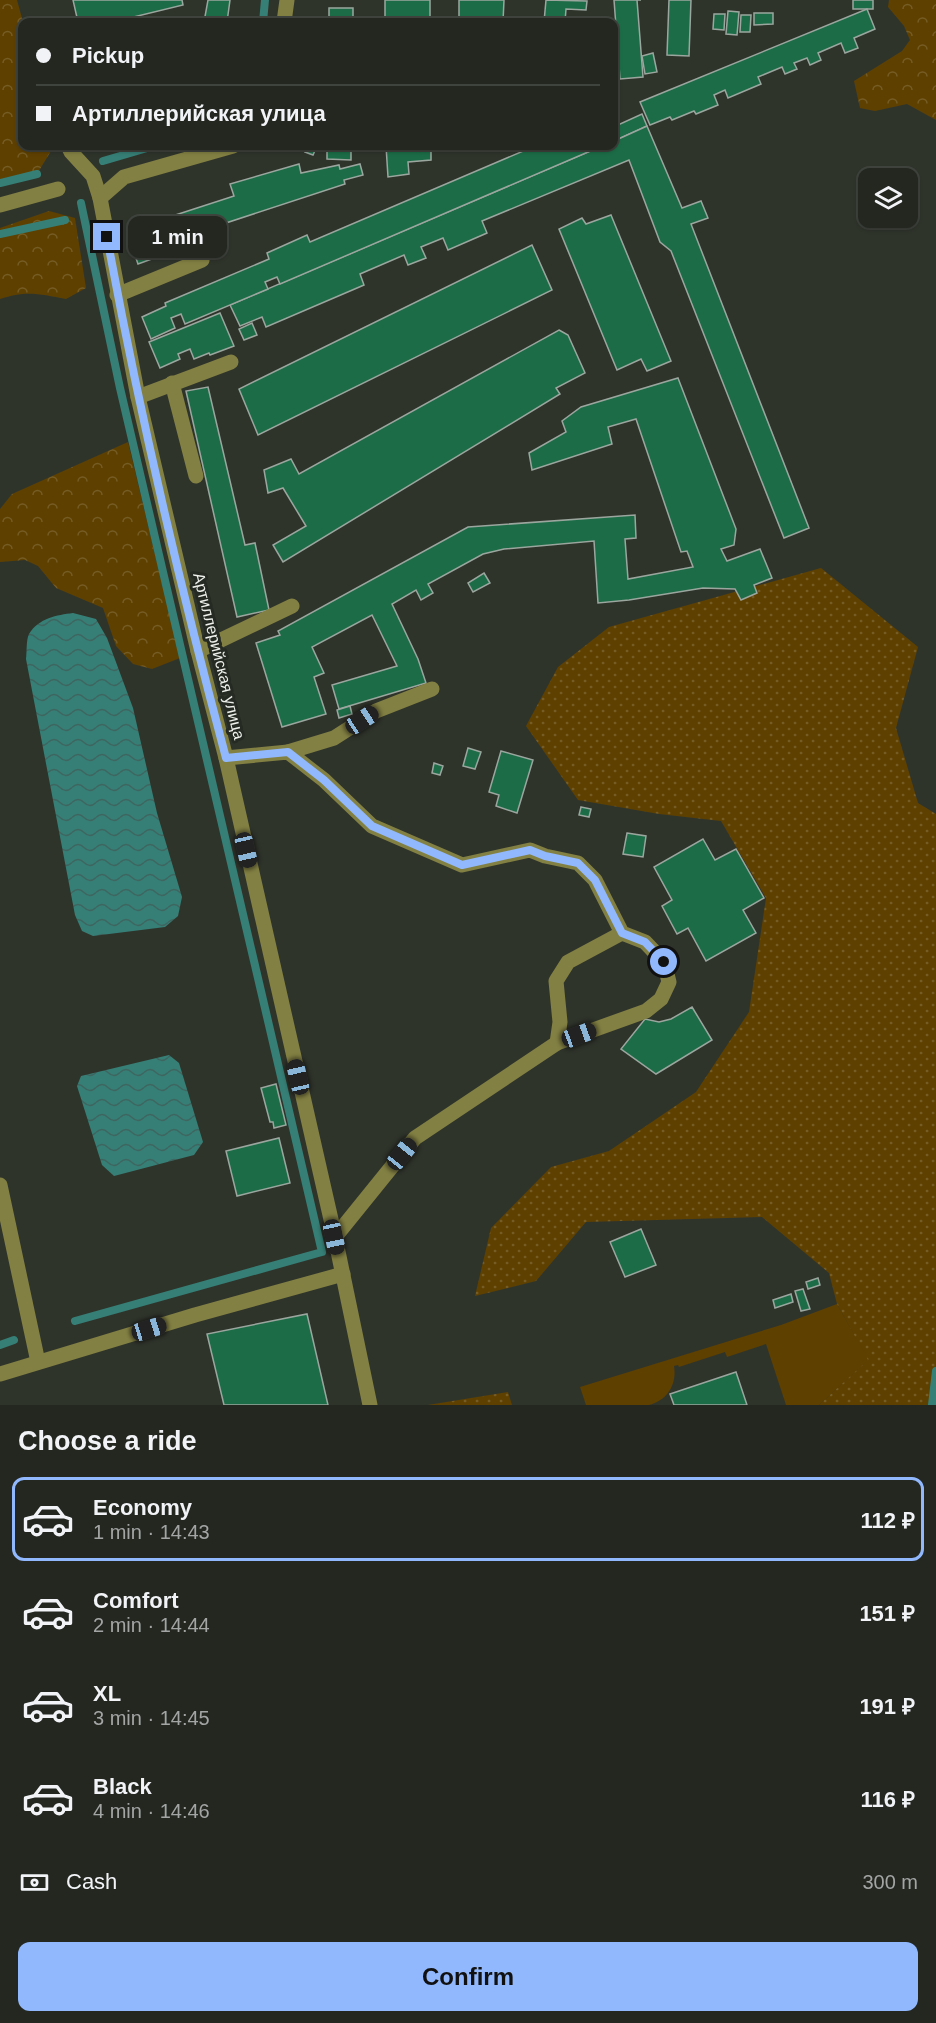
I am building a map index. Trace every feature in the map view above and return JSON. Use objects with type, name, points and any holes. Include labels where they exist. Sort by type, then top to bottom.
[{"type":"street","points":[[285,18],[287,0]]},
{"type":"street","name":"Артиллерийская улица","points":[[70,150],[93,176],[100,198],[138,397],[198,651],[226,758],[343,1274],[370,1405]]},
{"type":"street","points":[[100,198],[124,177],[219,150]]},
{"type":"street","points":[[0,206],[58,189]]},
{"type":"street","points":[[117,295],[202,260]]},
{"type":"street","points":[[138,397],[231,362]]},
{"type":"street","points":[[172,383],[196,476]]},
{"type":"street","points":[[198,651],[292,606]]},
{"type":"street","points":[[226,758],[288,752],[334,738],[376,711],[432,689]]},
{"type":"street","points":[[288,752],[324,780],[372,826],[462,865],[530,850],[545,856],[578,863],[595,880],[622,933],[645,942],[664,962],[669,982],[661,999],[645,1011],[557,1043],[415,1138],[334,1237]]},
{"type":"street","points":[[557,1043],[560,1022],[556,981],[568,962],[622,933]]},
{"type":"street","points":[[0,1185],[38,1362]]},
{"type":"street","points":[[0,1374],[195,1315],[343,1274]]},
{"type":"green space","points":[[0,0],[17,0],[22,18],[18,18],[18,150],[52,150],[37,174],[0,183]]},
{"type":"green space","points":[[889,0],[936,0],[936,120],[907,104],[875,111],[860,108],[854,81],[902,51],[910,40],[904,26],[888,7]]},
{"type":"green space","points":[[49,211],[75,218],[86,288],[66,299],[41,294],[25,294],[0,299],[0,228]]},
{"type":"green space","points":[[128,442],[180,658],[152,669],[133,664],[116,646],[103,608],[56,588],[38,566],[25,560],[0,562],[0,509],[12,494]]},
{"type":"green space","points":[[821,568],[918,647],[896,728],[918,803],[936,814],[936,1405],[819,1405],[868,1360],[837,1304],[829,1273],[762,1217],[586,1222],[536,1281],[475,1296],[491,1228],[551,1167],[609,1151],[696,1092],[749,1012],[766,898],[721,821],[659,814],[578,800],[526,726],[558,667],[609,627]]},
{"type":"green space","points":[[837,1304],[869,1360],[819,1405],[786,1405],[766,1344],[727,1357],[725,1352],[679,1367],[674,1366],[674,1379],[670,1390],[656,1403],[586,1405],[580,1387],[781,1325]]},
{"type":"green space","points":[[508,1392],[512,1405],[428,1405]]},
{"type":"water","points":[[73,613],[96,619],[107,638],[133,708],[157,813],[182,897],[178,916],[165,927],[93,936],[82,931],[75,915],[26,659],[29,634],[38,624],[49,618]]},
{"type":"water","points":[[169,1055],[179,1063],[203,1142],[194,1155],[114,1176],[102,1165],[77,1086],[81,1076]]},
{"type":"building","points":[[73,0],[182,0],[183,5],[129,18],[77,18]]},
{"type":"building","points":[[208,0],[230,0],[228,18],[205,18]]},
{"type":"building","points":[[385,0],[430,0],[430,18],[385,18]]},
{"type":"building","points":[[459,0],[504,0],[503,18],[459,18]]},
{"type":"building","points":[[546,0],[587,1],[586,10],[566,9],[565,18],[544,18]]},
{"type":"building","points":[[614,0],[637,0],[643,77],[620,79],[618,18],[615,18]]},
{"type":"building","points":[[669,0],[691,0],[689,56],[667,55]]},
{"type":"building","points":[[853,0],[873,0],[873,9],[853,9]]},
{"type":"building","points":[[329,8],[353,8],[353,18],[329,18]]},
{"type":"building","points":[[867,9],[875,29],[854,38],[858,48],[845,53],[841,43],[818,53],[821,60],[810,65],[807,58],[794,63],[797,69],[785,74],[782,67],[758,77],[761,84],[728,98],[725,90],[714,95],[718,105],[696,114],[694,111],[672,120],[670,117],[650,125],[640,102]]},
{"type":"building","points":[[728,11],[739,12],[737,35],[726,34]]},
{"type":"building","points":[[754,13],[773,13],[773,24],[754,25]]},
{"type":"building","points":[[714,14],[725,14],[724,30],[713,29]]},
{"type":"building","points":[[741,15],[751,15],[750,32],[740,32]]},
{"type":"building","points":[[653,53],[657,72],[645,74],[642,56]]},
{"type":"building","points":[[642,114],[647,126],[618,139],[618,125]]},
{"type":"building","points":[[647,126],[682,208],[701,201],[708,218],[691,224],[809,528],[784,538],[671,251],[660,242],[629,160],[482,221],[487,233],[448,250],[443,238],[421,247],[426,258],[408,265],[404,255],[360,274],[364,285],[266,327],[262,317],[240,326],[230,305],[593,150],[618,150],[618,139]]},
{"type":"building","points":[[306,150],[315,150],[313,155],[305,152]]},
{"type":"building","points":[[327,150],[351,150],[351,160],[327,159]]},
{"type":"building","points":[[386,150],[431,150],[431,160],[408,162],[409,174],[388,177]]},
{"type":"building","points":[[526,150],[593,150],[280,284],[277,277],[265,282],[268,289],[185,324],[181,314],[171,318],[175,328],[151,339],[142,317],[166,306],[165,303],[269,259],[267,253],[307,235],[310,242]]},
{"type":"building","points":[[299,164],[301,173],[339,165],[340,169],[360,164],[363,175],[344,180],[345,184],[168,242],[160,220],[234,196],[230,184]]},
{"type":"building","points":[[611,215],[671,361],[647,371],[641,359],[617,370],[559,229],[582,218],[586,224]]},
{"type":"building","points":[[149,224],[160,256],[138,264],[127,232]]},
{"type":"building","points":[[532,245],[552,290],[258,435],[239,389]]},
{"type":"building","points":[[220,313],[234,346],[194,359],[190,349],[178,354],[180,359],[160,368],[149,342]]},
{"type":"building","points":[[252,323],[257,335],[244,340],[239,329]]},
{"type":"building","points":[[559,330],[568,335],[585,373],[556,388],[560,394],[283,562],[273,545],[306,526],[283,488],[268,493],[264,470],[291,459],[299,474]]},
{"type":"building","points":[[678,378],[736,529],[734,545],[721,549],[727,561],[760,549],[772,578],[754,585],[757,593],[741,600],[735,589],[703,588],[598,603],[594,541],[504,549],[483,554],[428,584],[433,593],[421,600],[416,590],[392,604],[418,659],[426,683],[339,709],[332,685],[397,666],[372,615],[312,647],[324,673],[314,677],[326,714],[282,727],[256,643],[280,635],[278,631],[468,527],[635,515],[636,538],[625,539],[628,579],[693,567],[687,551],[681,552],[636,419],[608,427],[612,444],[532,470],[529,453],[566,432],[562,421],[581,407]]},
{"type":"building","points":[[208,387],[245,545],[255,543],[269,610],[237,617],[186,391]]},
{"type":"building","points":[[484,573],[490,583],[473,592],[468,583]]},
{"type":"building","points":[[350,706],[352,714],[339,718],[337,710]]},
{"type":"building","points":[[468,748],[481,752],[475,769],[463,766]]},
{"type":"building","points":[[501,751],[533,760],[517,813],[496,806],[499,795],[489,792]]},
{"type":"building","points":[[434,763],[443,766],[440,775],[432,773]]},
{"type":"building","points":[[581,807],[591,809],[589,817],[579,815]]},
{"type":"building","points":[[627,833],[646,836],[643,857],[623,854]]},
{"type":"building","points":[[703,839],[715,860],[736,849],[764,898],[743,910],[756,933],[706,961],[688,928],[677,934],[662,906],[672,900],[654,867]]},
{"type":"building","points":[[692,1007],[712,1040],[656,1074],[621,1049],[645,1019],[659,1022],[671,1019]]},
{"type":"building","points":[[276,1084],[286,1125],[274,1128],[273,1122],[270,1122],[261,1088]]},
{"type":"building","points":[[279,1138],[290,1183],[237,1196],[226,1151]]},
{"type":"building","points":[[641,1229],[656,1265],[625,1277],[610,1242]]},
{"type":"building","points":[[818,1278],[820,1285],[808,1289],[806,1282]]},
{"type":"building","points":[[803,1289],[810,1309],[801,1311],[795,1291]]},
{"type":"building","points":[[791,1294],[793,1302],[775,1308],[773,1300]]},
{"type":"building","points":[[307,1314],[328,1405],[224,1405],[207,1334]]},
{"type":"building","points":[[736,1372],[747,1405],[674,1405],[670,1394]]},
{"type":"waterway","points":[[263,18],[265,0]]},
{"type":"waterway","points":[[103,161],[140,150]]},
{"type":"waterway","points":[[0,183],[37,174]]},
{"type":"waterway","points":[[75,1321],[322,1252],[120,388],[81,203]]},
{"type":"waterway","points":[[0,234],[65,220]]},
{"type":"waterway","points":[[0,1345],[14,1340]]},
{"type":"waterway","points":[[932,1405],[936,1371]]},
{"type":"route","points":[[107,237],[138,397],[198,651],[226,758],[288,752],[324,780],[372,826],[462,865],[530,850],[545,856],[578,863],[595,880],[622,933],[645,942],[664,962]]}]
